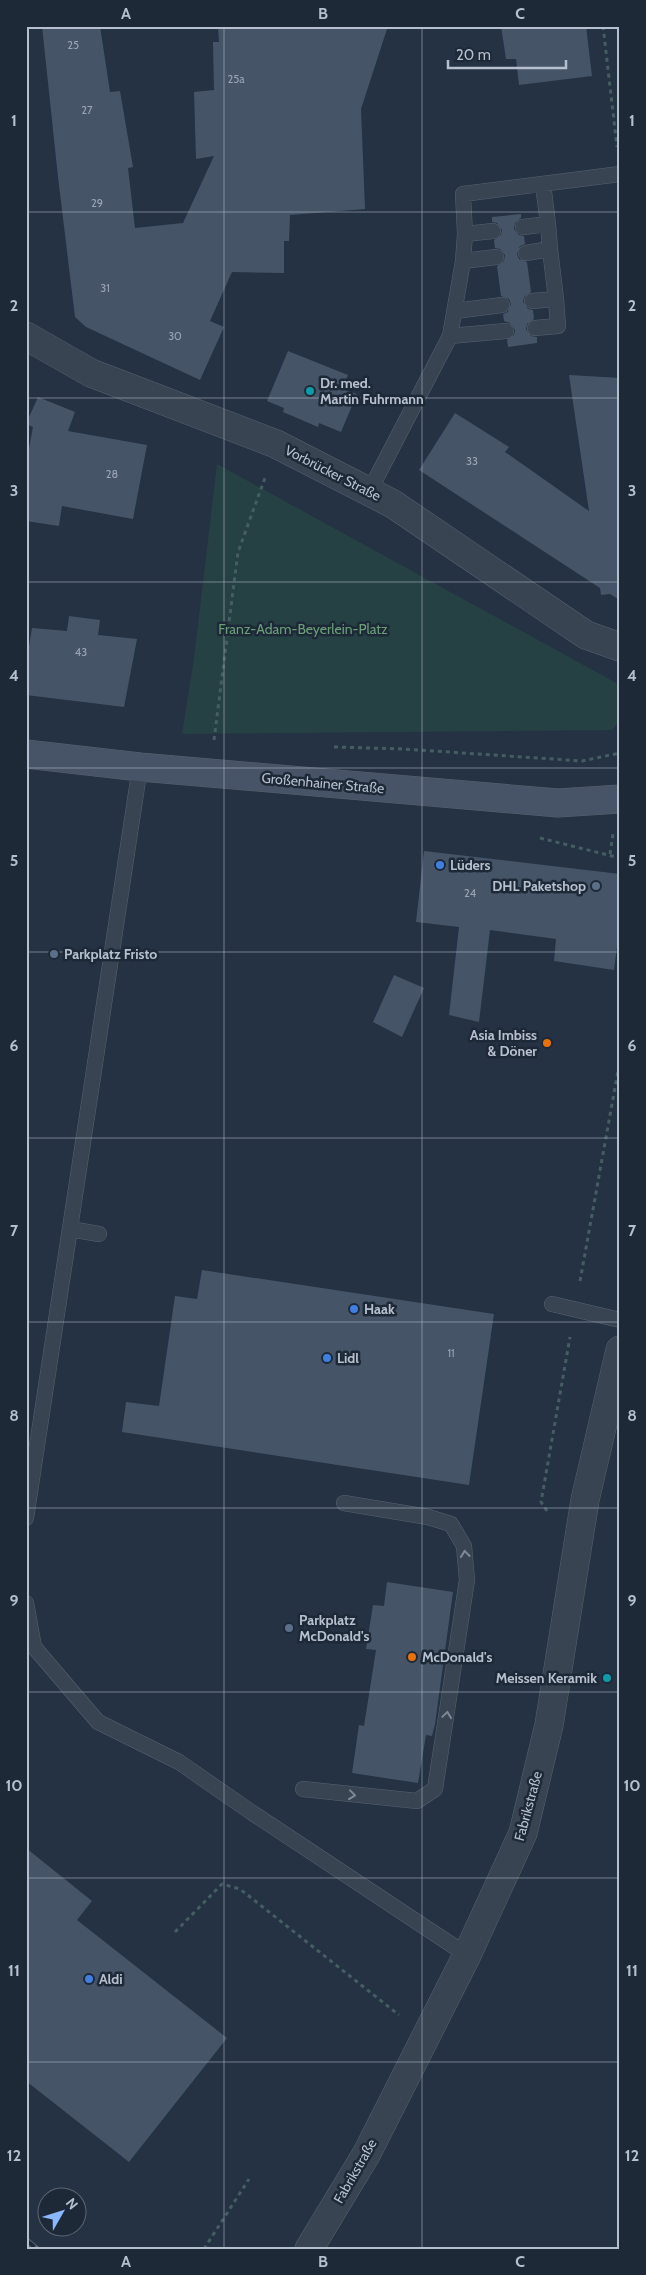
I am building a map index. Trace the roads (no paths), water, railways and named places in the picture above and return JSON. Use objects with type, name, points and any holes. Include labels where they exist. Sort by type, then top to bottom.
[{"type":"main road","name":"Großenhainer Straße","points":[[26,754],[140,767],[558,803],[588,803],[620,799]]},
{"type":"street","name":"Vorbrücker Straße","points":[[26,336],[91,373],[276,444],[393,504],[586,635],[620,647]]},
{"type":"street","name":"Fabrikstraße","points":[[310,2249],[367,2152],[467,1955],[523,1834],[549,1724],[585,1500],[620,1350]]},
{"type":"lane","points":[[369,492],[450,336],[463,260],[465,234],[463,194],[620,174]]},
{"type":"lane","points":[[536,328],[558,326],[543,184]]},
{"type":"lane","points":[[523,227],[548,224]]},
{"type":"lane","points":[[465,234],[493,231]]},
{"type":"lane","points":[[526,253],[550,249]]},
{"type":"lane","points":[[463,260],[496,257]]},
{"type":"lane","points":[[532,302],[556,299]]},
{"type":"lane","points":[[455,311],[502,305]]},
{"type":"lane","points":[[450,336],[506,331]]},
{"type":"lane","points":[[26,1518],[140,767]]},
{"type":"lane","points":[[70,1229],[99,1234]]},
{"type":"lane","points":[[552,1304],[620,1320]]},
{"type":"lane","points":[[303,1789],[417,1801],[435,1789],[468,1580],[464,1546],[451,1524],[428,1517],[344,1504]]},
{"type":"lane","points":[[26,1603],[34,1647],[98,1722],[179,1762],[467,1955]]},
{"type":"railway","points":[[26,2240],[37,2249]]},
{"type":"place","name":"Dr. med. Martin Fuhrmann","points":[[310,391]]},
{"type":"place","name":"Lüders","points":[[440,865]]},
{"type":"place","name":"DHL Paketshop","points":[[596,886]]},
{"type":"place","name":"Parkplatz Fristo","points":[[54,954]]},
{"type":"place","name":"Asia Imbiss & Döner","points":[[547,1043]]},
{"type":"place","name":"Haak","points":[[354,1309]]},
{"type":"place","name":"Lidl","points":[[327,1358]]},
{"type":"place","name":"Parkplatz McDonald's","points":[[289,1628]]},
{"type":"place","name":"McDonald's","points":[[412,1657]]},
{"type":"place","name":"Meissen Keramik","points":[[607,1678]]},
{"type":"place","name":"Aldi","points":[[89,1979]]},
{"type":"park label","name":"Franz-Adam-Beyerlein-Platz","points":[[303,629]]}]
